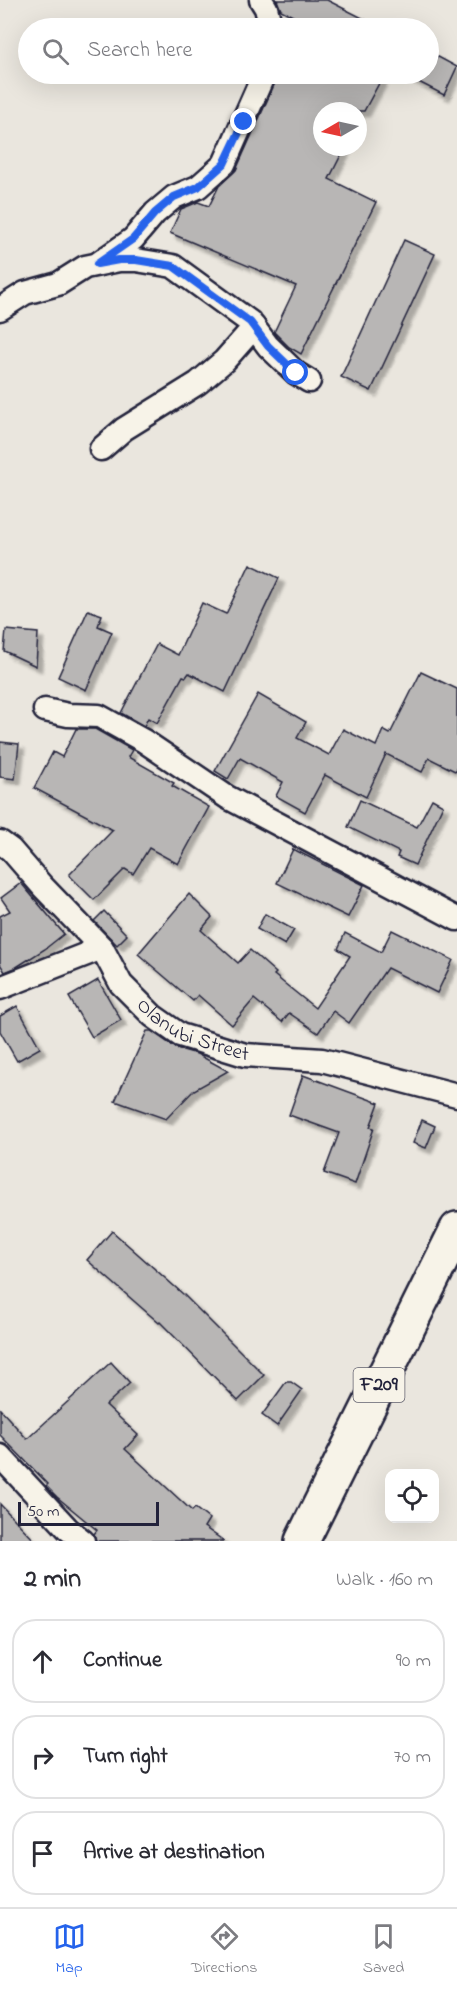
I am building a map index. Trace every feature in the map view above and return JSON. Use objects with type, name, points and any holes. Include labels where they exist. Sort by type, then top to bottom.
[{"type":"main road","name":"F209","points":[[302,1541],[457,1229]]},
{"type":"street","points":[[261,0],[268,18]]},
{"type":"street","points":[[97,264],[133,239],[155,213],[174,197],[198,187],[224,164],[260,84]]},
{"type":"street","points":[[0,309],[25,293],[58,284],[85,267],[97,264],[136,260],[173,266],[250,322],[268,346],[296,373],[309,381]]},
{"type":"street","points":[[101,449],[124,429],[198,383],[224,362],[254,327]]},
{"type":"street","points":[[45,710],[68,715],[99,716],[144,741],[227,796],[457,919]]},
{"type":"street","name":"Olanubi Street","points":[[0,842],[11,850],[102,948],[121,984],[153,1016],[180,1035],[245,1055],[322,1060],[457,1095]]},
{"type":"street","points":[[0,988],[102,948]]},
{"type":"street","points":[[0,1456],[68,1529],[83,1541]]},
{"type":"building","points":[[277,0],[327,0],[362,18],[297,18],[281,10]]},
{"type":"building","points":[[439,57],[457,67],[444,95],[423,84],[439,84]]},
{"type":"building","points":[[275,84],[379,84],[367,105],[367,102],[313,102],[313,156],[340,156],[329,179],[376,202],[301,354],[289,347],[274,332],[296,286],[170,233],[181,209],[198,202],[209,206],[219,186],[236,170]]},
{"type":"building","points":[[404,240],[435,254],[371,391],[341,377]]},
{"type":"building","points":[[250,564],[279,578],[225,692],[189,673],[186,677],[183,676],[157,723],[148,718],[144,726],[121,713],[157,644],[178,655],[202,603],[226,614]]},
{"type":"building","points":[[88,610],[102,615],[98,626],[112,632],[86,690],[58,677]]},
{"type":"building","points":[[6,630],[38,633],[36,666],[4,651]]},
{"type":"building","points":[[421,672],[457,689],[457,772],[429,758],[422,772],[386,754],[366,797],[325,775],[305,812],[276,796],[283,782],[240,758],[228,779],[215,771],[258,694],[306,722],[297,738],[329,755],[343,729],[376,746],[383,730],[390,734]]},
{"type":"building","points":[[76,729],[95,729],[132,750],[128,757],[174,783],[172,786],[209,807],[178,864],[149,848],[133,874],[125,869],[94,900],[69,875],[113,830],[34,788],[53,752],[62,757]]},
{"type":"building","points":[[0,742],[19,744],[15,779],[0,777]]},
{"type":"building","points":[[432,799],[443,805],[415,865],[397,857],[399,852],[348,827],[360,800],[417,827]]},
{"type":"building","points":[[293,849],[364,885],[348,917],[277,883]]},
{"type":"building","points":[[21,883],[64,934],[45,949],[5,972],[0,964],[0,916],[10,911],[1,898]]},
{"type":"building","points":[[189,894],[212,917],[201,930],[238,963],[250,950],[276,973],[274,975],[315,1008],[350,956],[338,949],[345,933],[381,952],[392,930],[453,960],[437,993],[387,968],[349,1023],[333,1011],[318,1033],[289,1013],[282,1022],[254,999],[232,1025],[198,995],[193,1001],[138,954]]},
{"type":"building","points":[[104,911],[127,935],[117,945],[94,921]]},
{"type":"building","points":[[265,914],[294,930],[285,945],[257,929]]},
{"type":"building","points":[[98,980],[121,1020],[92,1037],[69,997]]},
{"type":"building","points":[[17,1006],[40,1048],[17,1061],[0,1031],[0,1016]]},
{"type":"building","points":[[147,1031],[151,1031],[176,1048],[197,1054],[228,1071],[194,1090],[166,1119],[115,1101]]},
{"type":"building","points":[[303,1075],[379,1103],[370,1127],[374,1128],[355,1184],[324,1173],[339,1133],[289,1115]]},
{"type":"building","points":[[422,1120],[435,1126],[426,1148],[413,1143]]},
{"type":"building","points":[[112,1231],[183,1294],[264,1375],[238,1401],[160,1322],[87,1260]]},
{"type":"building","points":[[111,1362],[130,1383],[106,1405],[138,1435],[125,1449],[192,1511],[195,1508],[209,1519],[204,1527],[224,1541],[96,1541],[94,1534],[97,1530],[57,1497],[46,1486],[48,1484],[0,1435],[0,1409],[27,1439]]},
{"type":"building","points":[[286,1382],[291,1382],[302,1390],[277,1426],[262,1415]]},
{"type":"building","points":[[0,1504],[35,1541],[0,1541]]},
{"type":"route","points":[[244,122],[224,164],[198,187],[174,197],[155,213],[133,239],[97,264],[136,260],[173,266],[250,322],[268,346],[296,373]]}]
